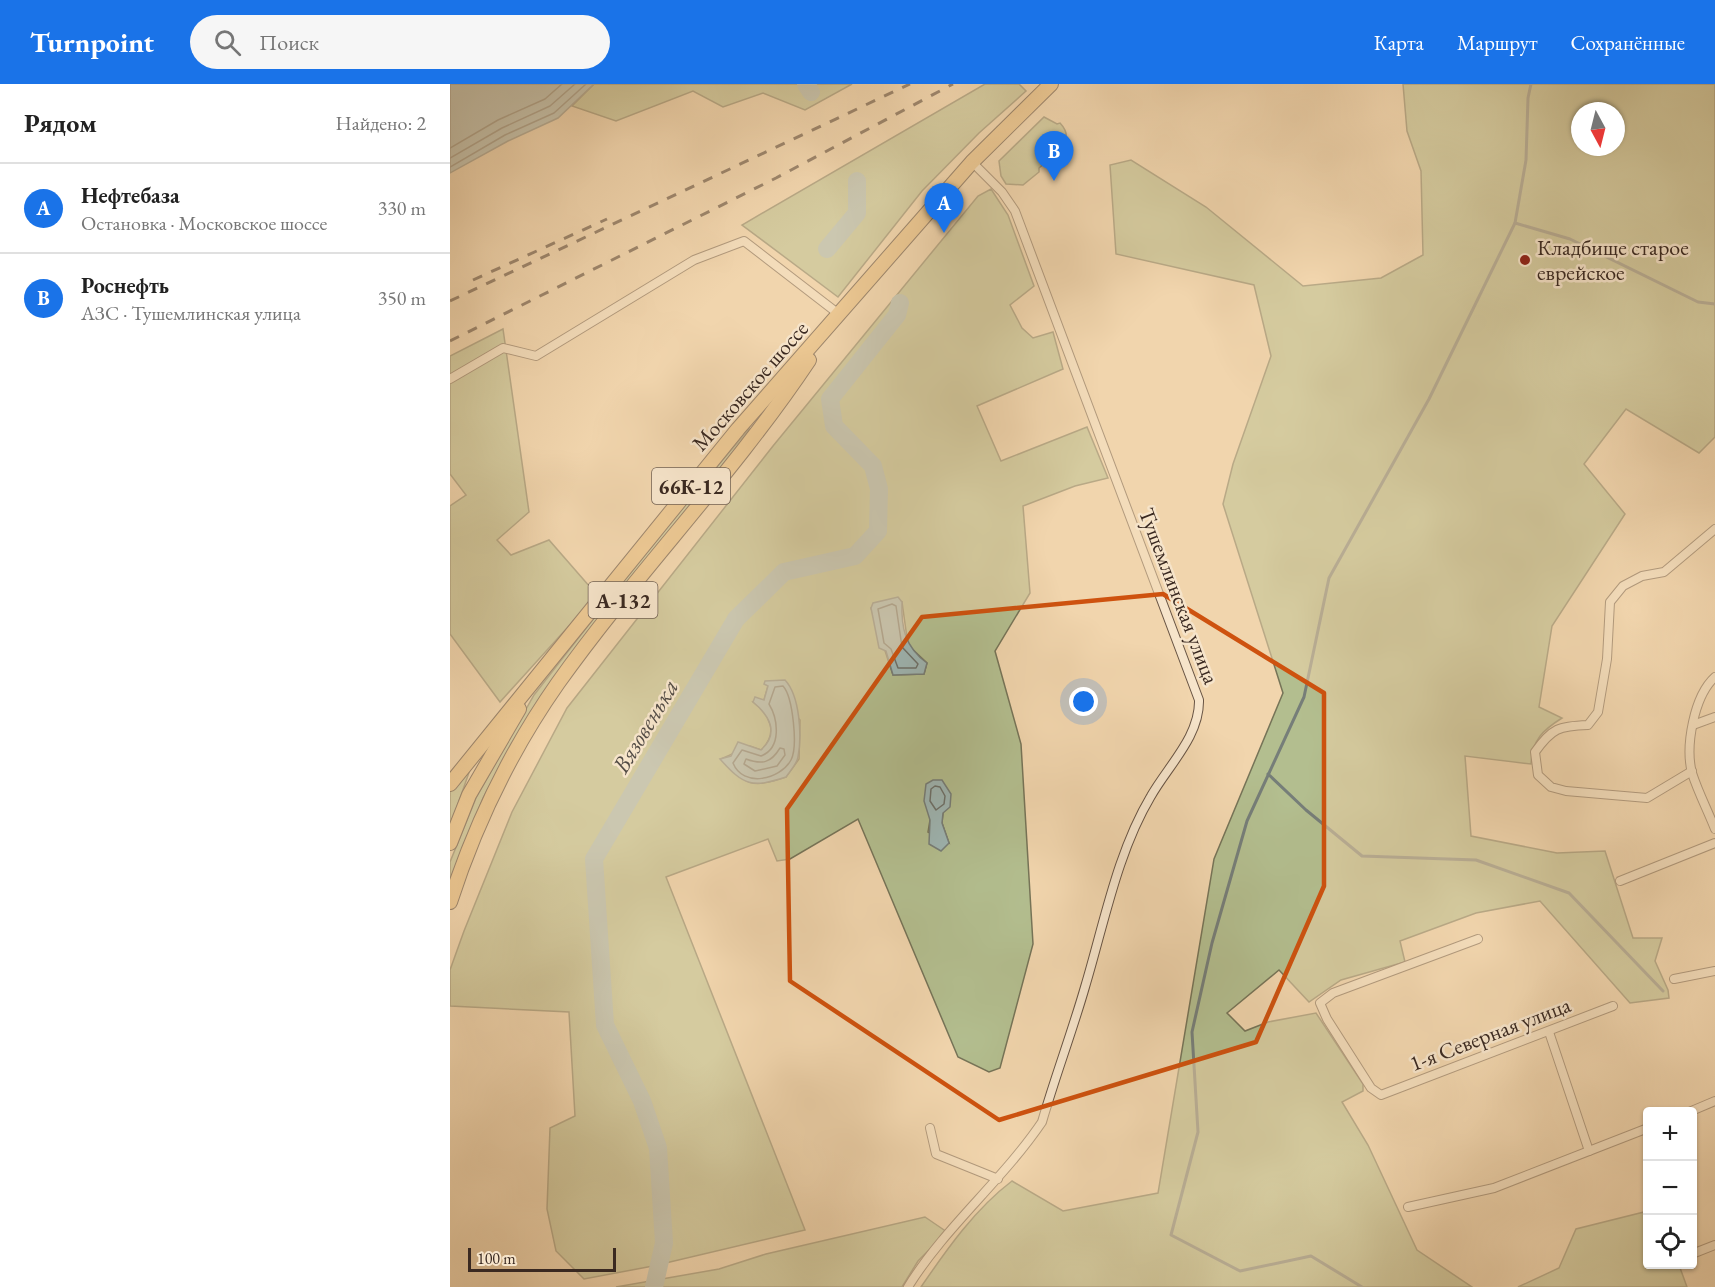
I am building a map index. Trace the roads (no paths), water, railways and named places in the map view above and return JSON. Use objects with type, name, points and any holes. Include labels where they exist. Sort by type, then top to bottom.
[{"type":"main road","name":"Московское шоссе","points":[[450,784],[738,429],[972,162],[1051,84]]},
{"type":"main road","name":"А-132","points":[[450,902],[468,849],[490,800],[511,760],[559,683],[775,411],[837,318]]},
{"type":"main road","points":[[450,843],[469,795],[487,761],[552,656]]},
{"type":"street","name":"Тушемлинская улица","points":[[908,1287],[923,1262],[1021,1153],[1042,1122],[1112,896],[1137,825],[1197,721],[1199,700],[1015,211],[1002,192],[972,162]]},
{"type":"street","points":[[450,379],[503,348],[536,356],[694,260],[744,241],[837,318]]},
{"type":"street","points":[[1692,771],[1647,798],[1566,791],[1551,787],[1538,775],[1535,752],[1546,736],[1561,726],[1588,725],[1598,712],[1607,659],[1610,602],[1623,586],[1642,576],[1664,572],[1715,530]]},
{"type":"street","points":[[1715,677],[1697,704],[1693,725],[1692,771],[1715,829]]},
{"type":"street","points":[[1693,725],[1715,717]]},
{"type":"street","points":[[1620,880],[1715,843]]},
{"type":"street","name":"1-я Северная улица","points":[[1478,939],[1333,993],[1320,1003],[1327,1019],[1371,1088],[1381,1095],[1613,1006]]},
{"type":"street","points":[[1674,979],[1715,970]]},
{"type":"street","points":[[1549,1032],[1589,1151]]},
{"type":"street","points":[[1697,1109],[1715,1101]]},
{"type":"street","points":[[930,1128],[936,1154],[998,1179]]},
{"type":"street","points":[[1408,1207],[1494,1188],[1643,1130]]},
{"type":"street","points":[[1697,1252],[1715,1245]]},
{"type":"water","points":[[450,84],[594,84],[558,118],[508,141],[450,173]]},
{"type":"water","points":[[898,597],[902,602],[902,620],[909,644],[927,663],[924,674],[893,675],[886,651],[879,648],[871,608],[873,603]]},
{"type":"water","points":[[785,680],[794,696],[799,717],[800,738],[797,760],[786,777],[765,783],[749,782],[736,775],[720,759],[731,756],[738,742],[761,750],[767,744],[771,731],[768,718],[753,702],[755,697],[764,700],[768,686],[764,684],[765,681]]},
{"type":"water","points":[[933,780],[942,780],[951,794],[950,807],[943,813],[942,823],[949,843],[941,851],[929,844],[930,820],[924,801],[926,784]]},
{"type":"waterway","name":"Вязовенька","points":[[806,84],[811,92]]},
{"type":"waterway","points":[[1362,1287],[1311,1256],[1240,1271],[1171,1235],[1198,1132],[1192,1032],[1212,943],[1247,821],[1304,697],[1329,578],[1429,399],[1515,223],[1526,160],[1528,98],[1531,84]]},
{"type":"waterway","name":"Вязовенька","points":[[827,249],[857,213],[857,181]]},
{"type":"waterway","points":[[1515,223],[1570,239],[1698,302],[1715,304]]},
{"type":"waterway","name":"Вязовенька","points":[[654,1287],[664,1243],[658,1148],[642,1101],[605,1025],[594,859],[736,619],[784,572],[855,556],[878,531],[879,489],[873,466],[834,426],[830,399],[897,315],[900,303]]},
{"type":"waterway","points":[[1268,774],[1306,810],[1362,856],[1476,860],[1569,893],[1663,991]]},
{"type":"railway","points":[[450,301],[910,84]]},
{"type":"railway","points":[[450,341],[776,178],[953,84]]},
{"type":"railway","points":[[473,280],[607,219]]},
{"type":"place","name":"Роснефть","points":[[1054,181]]},
{"type":"place","name":"Нефтебаза","points":[[944,233]]},
{"type":"place","name":"Кладбище старое еврейское","points":[[1525,260]]}]
